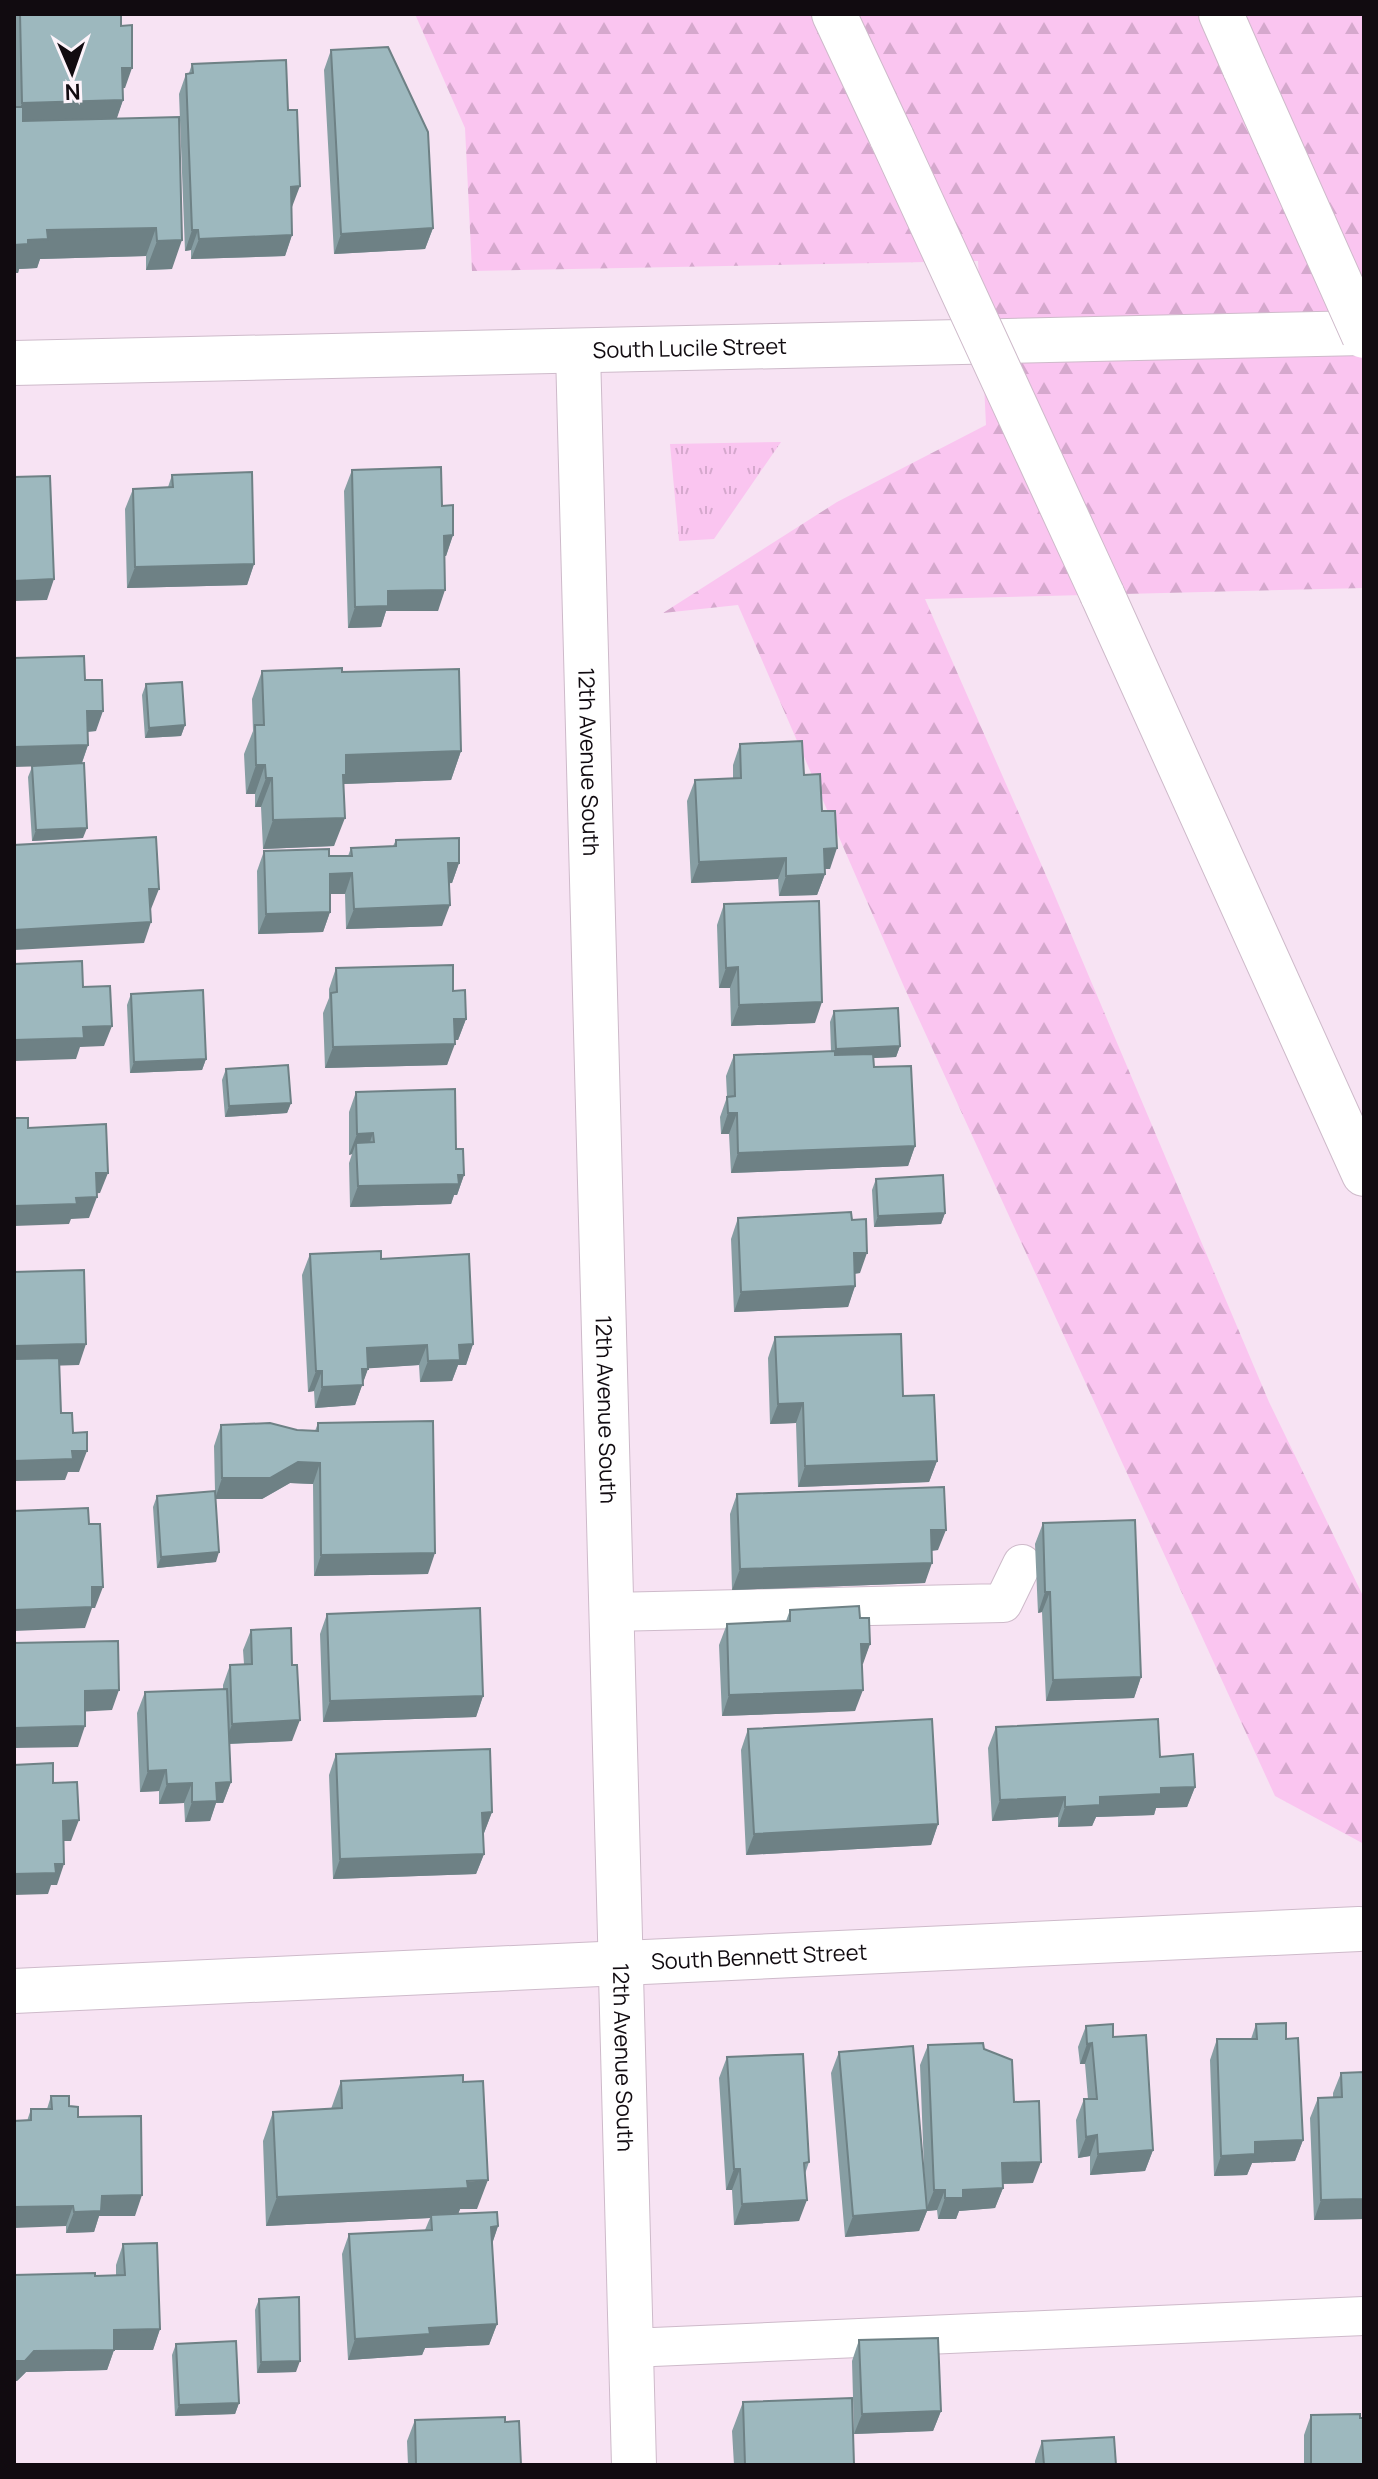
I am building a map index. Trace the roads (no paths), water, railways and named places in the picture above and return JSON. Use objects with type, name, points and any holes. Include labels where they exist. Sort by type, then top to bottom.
[{"type":"main road","points":[[834,14],[1102,594],[1364,1174]]},
{"type":"main road","points":[[1221,14],[1364,335]]},
{"type":"main road","name":"South Lucile Street","points":[[14,363],[1364,335]]},
{"type":"main road","name":"12th Avenue South","points":[[578,352],[634,2465]]},
{"type":"main road","name":"South Bennett Street","points":[[14,1991],[1359,1929]]},
{"type":"lane","points":[[610,1612],[1003,1603],[1022,1564]]},
{"type":"lane","points":[[630,2348],[1364,2316]]}]
